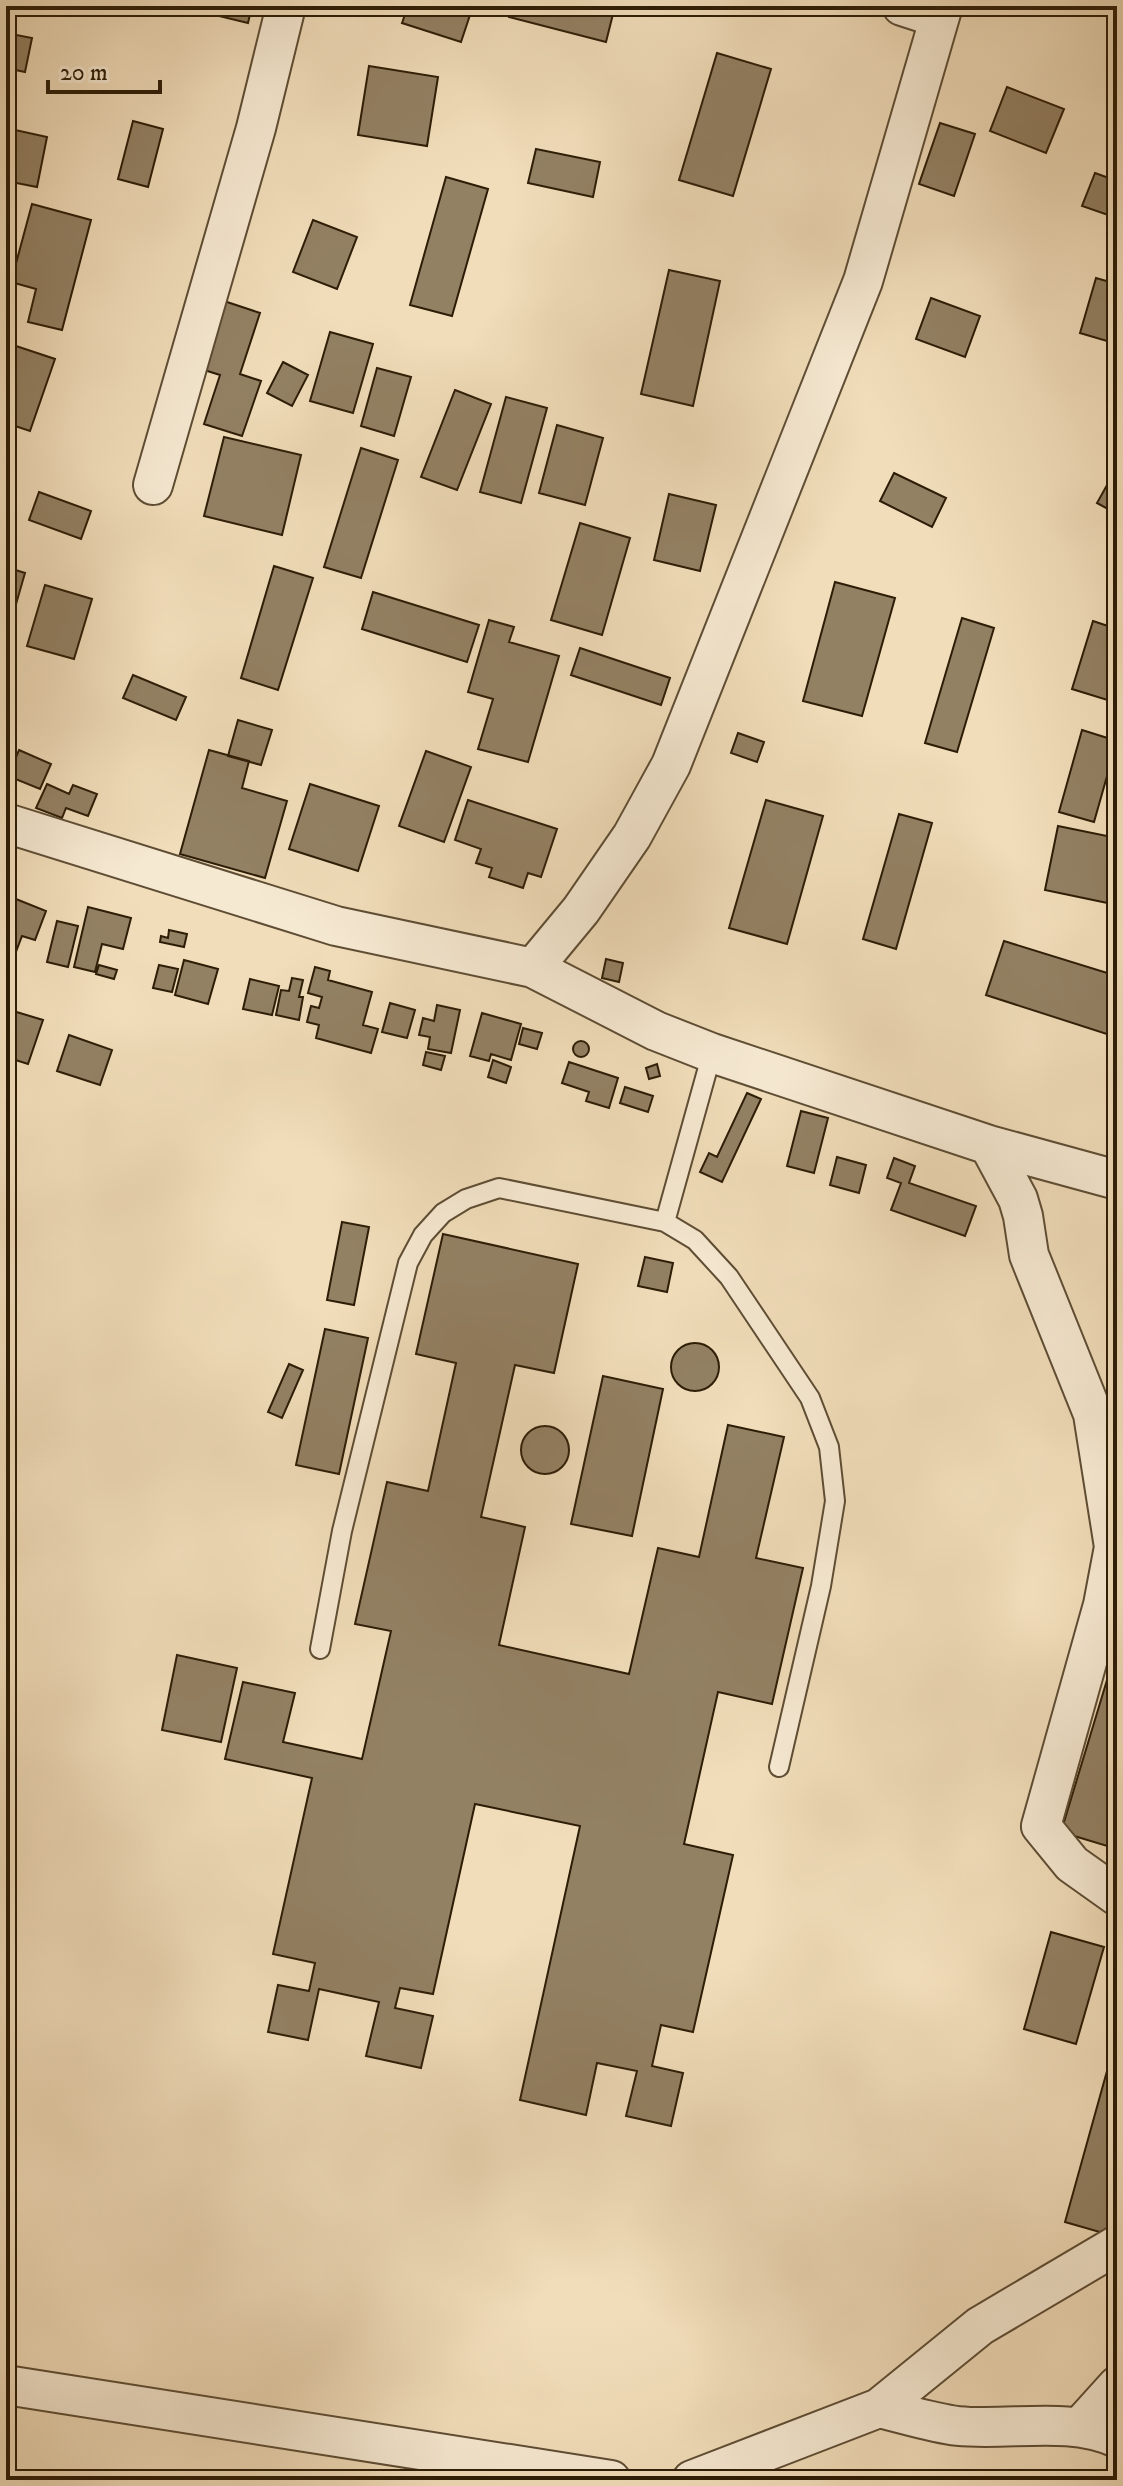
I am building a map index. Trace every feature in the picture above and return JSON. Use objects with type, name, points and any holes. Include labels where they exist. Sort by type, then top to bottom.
[{"type":"street","points":[[153,485],[256,128],[286,6]]},
{"type":"street","points":[[533,968],[581,910],[624,848],[671,765],[863,281],[941,12],[902,6]]},
{"type":"street","points":[[6,823],[336,926],[533,968],[656,1031],[712,1053],[989,1145],[1117,1180]]},
{"type":"street","points":[[989,1145],[1018,1199],[1029,1255],[1093,1414],[1114,1547],[1103,1605],[1041,1826],[1072,1864],[1117,1896]]},
{"type":"street","points":[[692,2480],[879,2408],[980,2326],[1117,2245]]},
{"type":"street","points":[[6,2385],[611,2480]]},
{"type":"street","points":[[1080,2427],[1117,2386]]},
{"type":"street","points":[[879,2408],[957,2426],[1080,2427],[1098,2429],[1117,2438]]},
{"type":"lane","points":[[665,1222],[712,1053]]},
{"type":"lane","points":[[320,1649],[342,1531],[404,1278],[408,1263],[423,1235],[443,1213],[466,1199],[499,1188],[665,1222],[695,1240],[729,1277],[810,1398],[829,1447],[835,1501],[821,1586],[779,1767]]},
{"type":"building","points":[[186,6],[252,6],[248,23]]},
{"type":"building","points":[[408,6],[473,6],[461,42],[402,23]]},
{"type":"building","points":[[511,6],[615,6],[606,42],[509,17]]},
{"type":"building","points":[[6,33],[32,38],[25,72],[6,68]]},
{"type":"building","points":[[717,53],[771,69],[733,196],[679,180]]},
{"type":"building","points":[[369,66],[438,77],[427,146],[358,135]]},
{"type":"building","points":[[1007,87],[1064,109],[1046,153],[990,131]]},
{"type":"building","points":[[133,121],[163,129],[148,187],[118,179]]},
{"type":"building","points":[[940,123],[975,134],[954,196],[919,184]]},
{"type":"building","points":[[6,128],[47,137],[37,187],[6,181]]},
{"type":"building","points":[[536,149],[600,162],[593,197],[528,183]]},
{"type":"building","points":[[1095,173],[1117,181],[1117,218],[1082,206]]},
{"type":"building","points":[[446,177],[488,189],[452,316],[410,305]]},
{"type":"building","points":[[32,204],[91,220],[62,330],[28,322],[36,289],[11,282]]},
{"type":"building","points":[[313,220],[357,237],[337,289],[293,272]]},
{"type":"building","points":[[669,270],[720,281],[693,406],[641,394]]},
{"type":"building","points":[[1096,278],[1117,284],[1117,344],[1080,333]]},
{"type":"building","points":[[931,298],[980,316],[965,357],[916,339]]},
{"type":"building","points":[[221,300],[260,313],[240,374],[261,381],[242,436],[204,424],[220,375],[198,368]]},
{"type":"building","points":[[330,332],[373,344],[353,413],[310,401]]},
{"type":"building","points":[[13,345],[55,359],[30,431],[6,423],[6,364]]},
{"type":"building","points":[[283,362],[308,375],[292,406],[267,393]]},
{"type":"building","points":[[377,368],[411,377],[394,436],[361,426]]},
{"type":"building","points":[[455,390],[491,404],[457,490],[421,477]]},
{"type":"building","points":[[506,397],[547,408],[521,503],[480,492]]},
{"type":"building","points":[[557,425],[603,438],[585,505],[539,493]]},
{"type":"building","points":[[224,437],[301,455],[282,535],[204,516]]},
{"type":"building","points":[[361,448],[398,460],[361,578],[324,567]]},
{"type":"building","points":[[1117,467],[1117,514],[1097,503]]},
{"type":"building","points":[[894,473],[946,498],[932,527],[880,501]]},
{"type":"building","points":[[39,492],[91,511],[81,539],[29,520]]},
{"type":"building","points":[[669,494],[716,505],[700,571],[654,560]]},
{"type":"building","points":[[580,523],[630,538],[602,635],[551,620]]},
{"type":"building","points":[[274,566],[313,578],[278,690],[241,678]]},
{"type":"building","points":[[6,567],[25,573],[6,639]]},
{"type":"building","points":[[835,582],[895,598],[862,716],[803,701]]},
{"type":"building","points":[[45,585],[92,599],[74,659],[27,646]]},
{"type":"building","points":[[373,592],[479,625],[467,662],[362,629]]},
{"type":"building","points":[[962,618],[994,628],[957,752],[925,743]]},
{"type":"building","points":[[489,620],[514,627],[509,642],[559,656],[528,762],[478,749],[493,699],[468,692]]},
{"type":"building","points":[[1093,621],[1117,629],[1117,703],[1072,689]]},
{"type":"building","points":[[580,648],[670,678],[661,705],[571,675]]},
{"type":"building","points":[[133,675],[186,697],[176,720],[123,698]]},
{"type":"building","points":[[238,720],[272,730],[261,765],[228,756]]},
{"type":"building","points":[[1082,730],[1117,741],[1094,822],[1059,812]]},
{"type":"building","points":[[738,733],[764,742],[757,762],[731,753]]},
{"type":"building","points":[[19,750],[51,764],[40,789],[8,776]]},
{"type":"building","points":[[209,750],[249,761],[242,788],[287,801],[265,878],[180,854]]},
{"type":"building","points":[[426,751],[471,767],[444,842],[399,826]]},
{"type":"building","points":[[47,784],[69,794],[73,785],[97,794],[88,816],[66,808],[62,818],[36,808]]},
{"type":"building","points":[[310,784],[379,806],[358,871],[289,849]]},
{"type":"building","points":[[468,800],[557,829],[541,877],[528,873],[523,888],[489,877],[492,868],[476,863],[481,849],[455,840]]},
{"type":"building","points":[[766,800],[823,816],[787,944],[729,928]]},
{"type":"building","points":[[899,814],[932,823],[896,949],[863,939]]},
{"type":"building","points":[[1058,826],[1117,838],[1117,905],[1045,890]]},
{"type":"building","points":[[6,895],[46,911],[35,940],[22,936],[14,957],[6,954]]},
{"type":"building","points":[[88,907],[131,918],[123,949],[102,944],[95,972],[74,967]]},
{"type":"building","points":[[57,921],[78,926],[68,967],[47,962]]},
{"type":"building","points":[[169,930],[187,934],[184,947],[160,942],[161,936],[168,938]]},
{"type":"building","points":[[1004,941],[1117,976],[1117,1024],[1113,1036],[986,995]]},
{"type":"building","points":[[606,959],[623,963],[619,982],[602,978]]},
{"type":"building","points":[[184,960],[218,969],[208,1004],[175,995]]},
{"type":"building","points":[[99,965],[117,970],[114,979],[96,974]]},
{"type":"building","points":[[159,965],[178,969],[172,992],[153,988]]},
{"type":"building","points":[[315,967],[330,971],[328,980],[372,992],[363,1025],[378,1029],[371,1053],[316,1038],[319,1025],[307,1022],[311,1006],[319,1008],[322,997],[308,993]]},
{"type":"building","points":[[292,978],[303,980],[299,1020],[276,1015],[281,990],[289,991]]},
{"type":"building","points":[[250,979],[279,986],[272,1015],[243,1009]]},
{"type":"building","points":[[390,1003],[415,1010],[407,1038],[382,1032]]},
{"type":"building","points":[[437,1005],[460,1010],[451,1053],[428,1049],[430,1037],[419,1035],[423,1018],[434,1021]]},
{"type":"building","points":[[10,1010],[43,1020],[28,1064],[6,1057],[6,1023]]},
{"type":"building","points":[[482,1013],[521,1024],[511,1060],[491,1054],[489,1061],[470,1056]]},
{"type":"building","points":[[523,1028],[542,1033],[537,1049],[519,1044]]},
{"type":"building","points":[[69,1035],[112,1050],[100,1085],[57,1071]]},
{"type":"building","points":[[578,1041],[584,1041],[589,1049],[587,1055],[578,1057],[573,1052],[573,1046]]},
{"type":"building","points":[[426,1052],[445,1056],[441,1070],[423,1065]]},
{"type":"building","points":[[493,1060],[511,1067],[506,1083],[488,1077]]},
{"type":"building","points":[[569,1062],[618,1078],[609,1108],[586,1101],[589,1092],[562,1083]]},
{"type":"building","points":[[657,1064],[660,1076],[649,1079],[646,1068]]},
{"type":"building","points":[[625,1087],[653,1096],[648,1112],[620,1103]]},
{"type":"building","points":[[747,1093],[761,1099],[722,1182],[700,1172],[709,1153],[717,1157]]},
{"type":"building","points":[[801,1111],[828,1118],[814,1173],[787,1166]]},
{"type":"building","points":[[837,1157],[866,1165],[859,1193],[830,1185]]},
{"type":"building","points":[[894,1158],[915,1166],[909,1183],[976,1206],[965,1236],[891,1210],[901,1183],[887,1178]]},
{"type":"building","points":[[342,1222],[369,1227],[354,1305],[327,1300]]},
{"type":"building","points":[[443,1234],[578,1264],[554,1373],[515,1365],[481,1517],[525,1527],[499,1645],[629,1674],[658,1548],[699,1557],[728,1425],[784,1437],[756,1558],[803,1568],[772,1704],[718,1692],[684,1844],[733,1855],[693,2032],[661,2025],[652,2066],[683,2073],[671,2126],[626,2116],[637,2071],[597,2063],[586,2115],[520,2100],[580,1826],[475,1804],[433,1994],[400,1988],[395,2008],[433,2016],[421,2068],[366,2056],[379,2002],[319,1989],[308,2040],[268,2032],[278,1985],[309,1991],[315,1963],[273,1954],[312,1778],[225,1759],[243,1682],[295,1693],[283,1742],[362,1759],[391,1631],[355,1624],[387,1482],[428,1491],[456,1363],[416,1354]]},
{"type":"building","points":[[645,1257],[673,1263],[667,1292],[638,1286]]},
{"type":"building","points":[[325,1329],[368,1338],[339,1474],[296,1465]]},
{"type":"building","points":[[695,1343],[712,1350],[719,1367],[712,1384],[695,1391],[678,1384],[671,1367],[678,1350]]},
{"type":"building","points":[[289,1364],[303,1370],[282,1418],[268,1412]]},
{"type":"building","points":[[603,1376],[663,1389],[632,1536],[571,1524]]},
{"type":"building","points":[[545,1426],[562,1433],[569,1450],[562,1467],[545,1474],[528,1467],[521,1450],[528,1433]]},
{"type":"building","points":[[1117,1647],[1117,1849],[1061,1832]]},
{"type":"building","points":[[177,1655],[237,1668],[221,1742],[162,1730]]},
{"type":"building","points":[[1051,1932],[1104,1947],[1076,2044],[1024,2029]]},
{"type":"building","points":[[1117,2035],[1117,2237],[1065,2222]]}]
